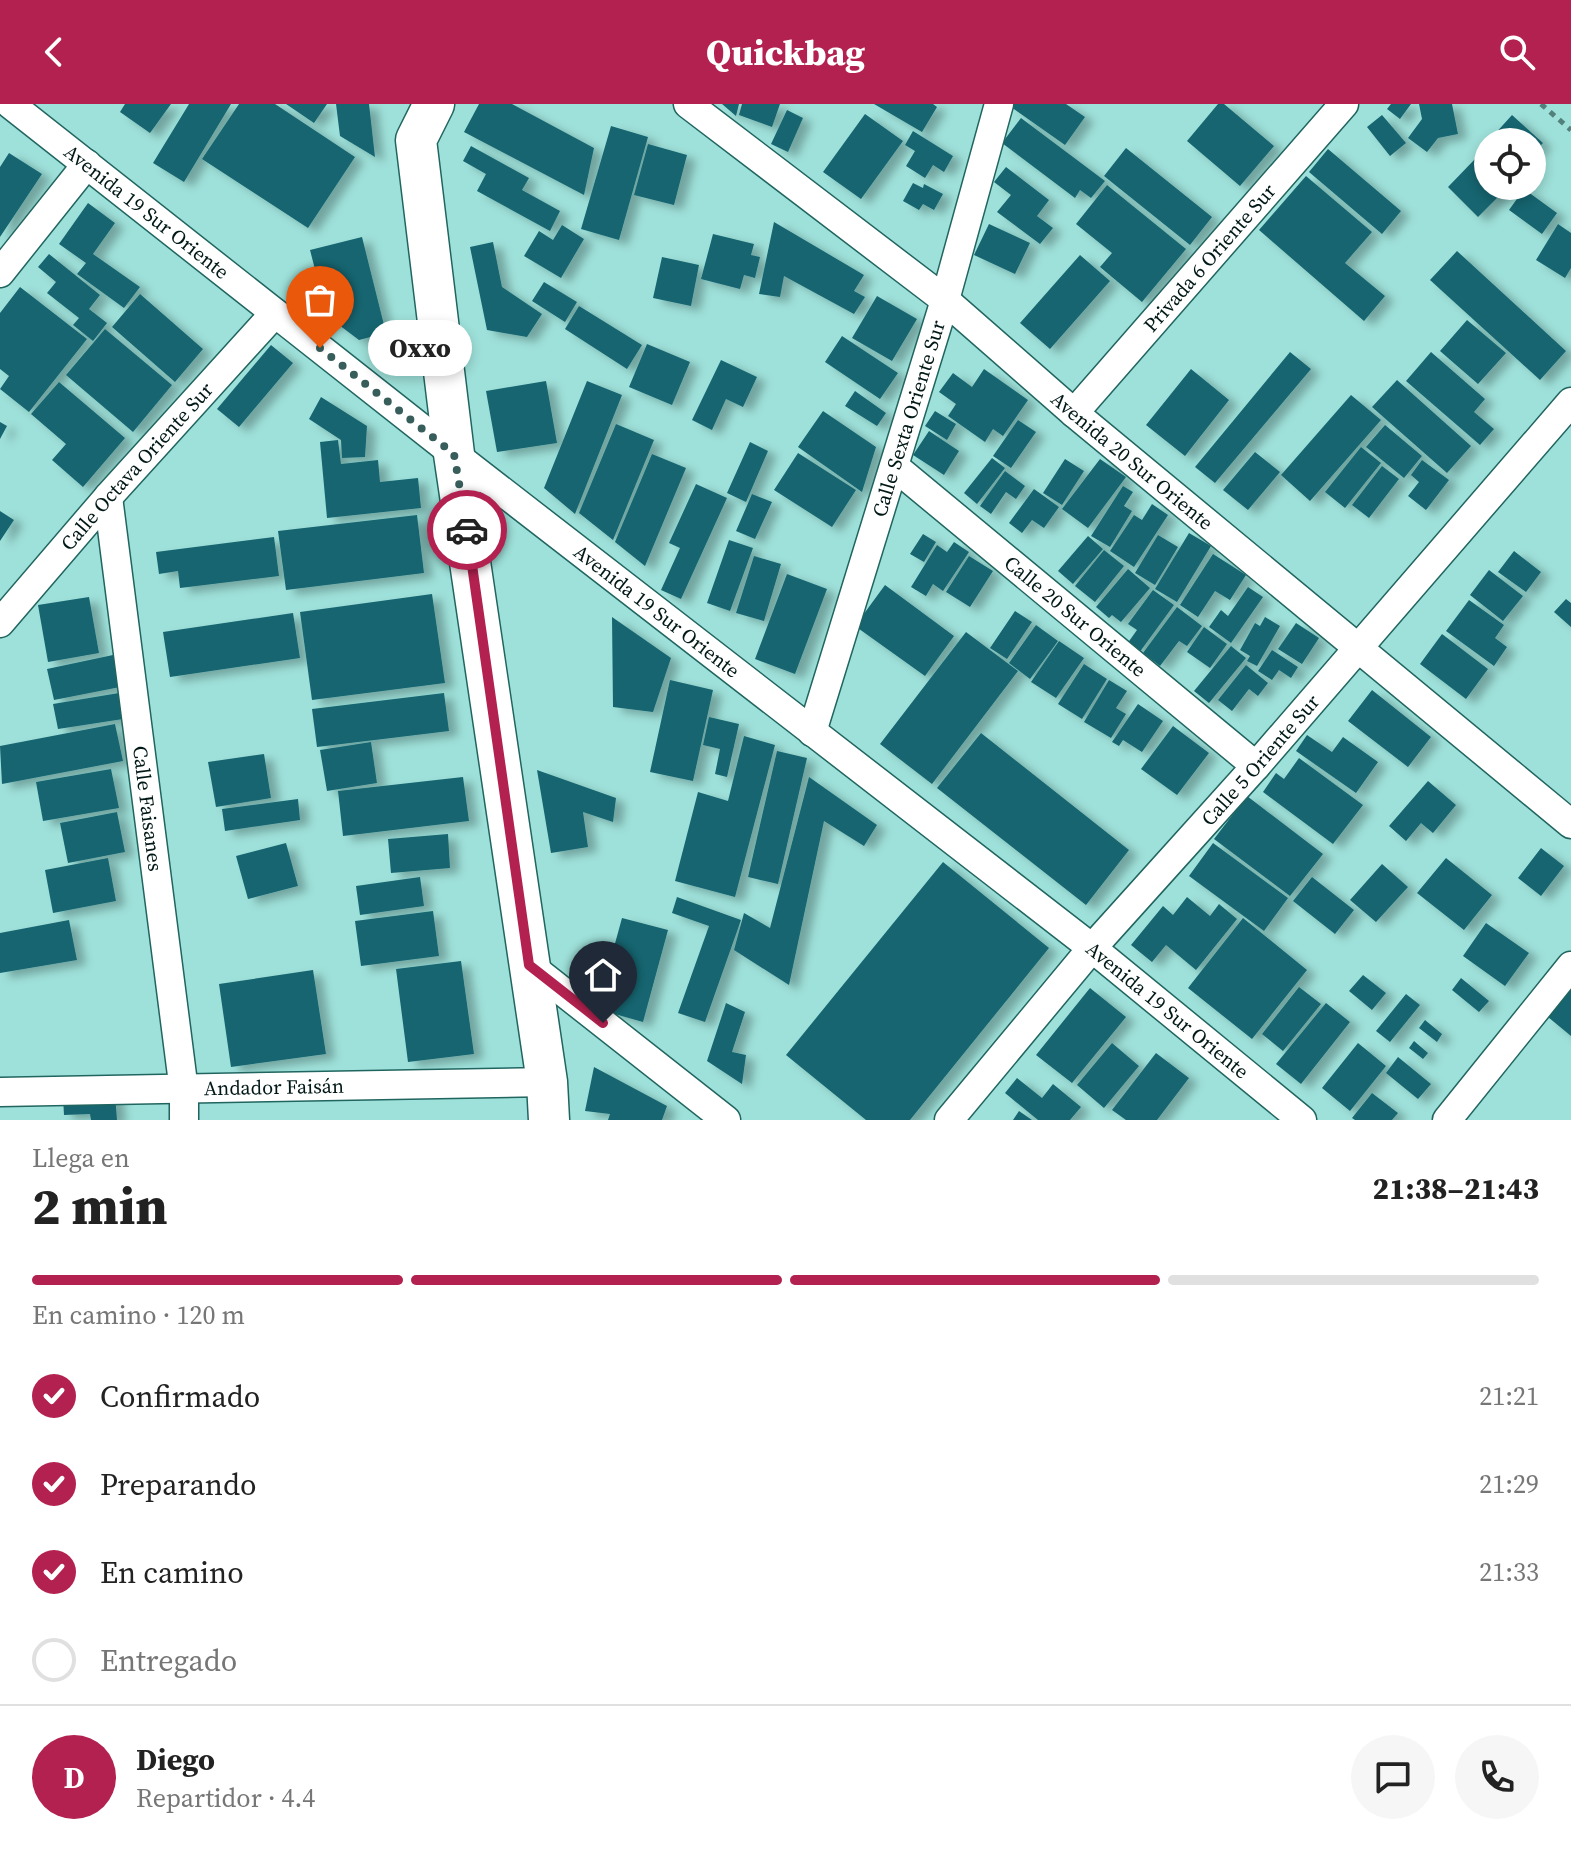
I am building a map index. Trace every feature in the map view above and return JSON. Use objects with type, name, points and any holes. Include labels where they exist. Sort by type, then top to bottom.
[{"type":"main road","points":[[434,104],[413,122],[454,454],[548,1101]]},
{"type":"street","name":"Avenida 19 Sur Oriente","points":[[10,104],[454,454],[1092,948],[1302,1120]]},
{"type":"street","name":"Avenida 20 Sur Oriente","points":[[688,104],[945,300],[1074,413],[1571,824]]},
{"type":"street","name":"Calle Sexta Oriente Sur","points":[[812,732],[945,300],[999,104]]},
{"type":"street","name":"Privada 6 Oriente Sur","points":[[1074,413],[1344,104]]},
{"type":"street","points":[[0,273],[87,164]]},
{"type":"street","name":"Calle Octava Oriente Sur","points":[[0,623],[108,497],[275,313]]},
{"type":"street","name":"Calle 5 Oriente Sur","points":[[949,1120],[1092,948],[1256,766],[1571,402]]},
{"type":"street","name":"Calle 20 Sur Oriente","points":[[895,467],[1256,766]]},
{"type":"street","name":"Calle Faisanes","points":[[108,497],[184,1091],[184,1120]]},
{"type":"street","points":[[529,965],[726,1120]]},
{"type":"street","points":[[1447,1120],[1571,966]]},
{"type":"street","name":"Andador Faisán","points":[[0,1092],[184,1091],[356,1084],[548,1101]]},
{"type":"path","points":[[1541,104],[1571,130]]},
{"type":"building","points":[[125,104],[171,104],[150,133],[120,112]]},
{"type":"building","points":[[189,104],[231,104],[184,182],[153,163]]},
{"type":"building","points":[[239,104],[275,104],[355,157],[308,228],[202,159]]},
{"type":"building","points":[[286,104],[327,104],[314,123]]},
{"type":"building","points":[[336,104],[369,104],[375,157],[340,136]]},
{"type":"building","points":[[479,104],[512,104],[594,148],[584,195],[464,132]]},
{"type":"building","points":[[722,104],[739,104],[736,116]]},
{"type":"building","points":[[742,104],[780,104],[772,127],[739,115]]},
{"type":"building","points":[[874,104],[933,104],[937,107],[922,132]]},
{"type":"building","points":[[1014,104],[1066,104],[1085,117],[1065,145],[1011,107]]},
{"type":"building","points":[[1218,104],[1224,104],[1274,146],[1240,186],[1187,141]]},
{"type":"building","points":[[1391,104],[1411,104],[1400,119],[1387,109]]},
{"type":"building","points":[[1419,104],[1452,104],[1458,134],[1438,138],[1427,152],[1408,138],[1422,119]]},
{"type":"building","points":[[787,110],[803,118],[788,152],[771,144]]},
{"type":"building","points":[[865,114],[903,141],[861,199],[823,172]]},
{"type":"building","points":[[1382,115],[1406,143],[1390,156],[1367,127]]},
{"type":"building","points":[[1512,115],[1526,128],[1500,128]]},
{"type":"building","points":[[1021,118],[1105,181],[1091,198],[1080,190],[1075,198],[1002,143]]},
{"type":"building","points":[[611,126],[648,137],[619,240],[581,229]]},
{"type":"building","points":[[913,131],[953,156],[944,172],[933,165],[925,178],[906,166],[915,151],[905,145]]},
{"type":"building","points":[[648,144],[687,155],[674,205],[634,195]]},
{"type":"building","points":[[471,146],[529,178],[522,190],[560,211],[550,231],[477,191],[486,174],[463,161]]},
{"type":"building","points":[[1126,148],[1212,217],[1190,245],[1104,176]]},
{"type":"building","points":[[1328,149],[1401,211],[1382,234],[1309,172]]},
{"type":"building","points":[[9,153],[42,174],[0,237],[0,167]]},
{"type":"building","points":[[1474,160],[1474,200],[1495,200],[1478,217],[1448,187]]},
{"type":"building","points":[[1006,167],[1049,200],[1037,216],[1053,228],[1040,244],[997,212],[1011,195],[994,182]]},
{"type":"building","points":[[1306,176],[1372,232],[1345,263],[1385,296],[1364,321],[1259,230]]},
{"type":"building","points":[[913,183],[923,188],[924,184],[943,194],[934,210],[923,204],[919,210],[903,201]]},
{"type":"building","points":[[1107,185],[1186,249],[1142,302],[1100,267],[1112,253],[1076,224]]},
{"type":"building","points":[[1516,200],[1539,200],[1557,213],[1542,234],[1509,210]]},
{"type":"building","points":[[88,203],[115,223],[93,254],[140,287],[124,308],[77,274],[86,263],[59,244]]},
{"type":"building","points":[[774,222],[864,275],[854,291],[865,297],[854,314],[784,276],[780,297],[759,294]]},
{"type":"building","points":[[989,224],[1030,243],[1015,274],[974,255]]},
{"type":"building","points":[[1558,224],[1571,233],[1571,268],[1565,278],[1536,260]]},
{"type":"building","points":[[562,225],[584,239],[561,278],[524,256],[539,231],[553,240]]},
{"type":"building","points":[[713,234],[754,244],[751,255],[760,257],[755,278],[744,275],[740,289],[701,279]]},
{"type":"building","points":[[362,237],[386,333],[359,340],[327,316],[310,250]]},
{"type":"building","points":[[493,242],[502,287],[542,314],[527,337],[487,330],[470,247]]},
{"type":"building","points":[[1457,251],[1566,351],[1540,380],[1430,280]]},
{"type":"building","points":[[49,254],[100,295],[89,309],[107,323],[93,341],[73,325],[79,318],[47,293],[56,282],[38,267]]},
{"type":"building","points":[[1080,255],[1110,281],[1050,349],[1020,323]]},
{"type":"building","points":[[662,257],[699,265],[691,306],[653,298]]},
{"type":"building","points":[[544,282],[577,302],[565,322],[532,301]]},
{"type":"building","points":[[20,287],[87,339],[29,412],[0,389],[9,376],[0,369],[0,313]]},
{"type":"building","points":[[140,294],[203,349],[175,382],[112,327]]},
{"type":"building","points":[[877,296],[917,319],[892,361],[852,338]]},
{"type":"building","points":[[579,306],[642,345],[627,369],[565,329]]},
{"type":"building","points":[[1467,320],[1506,353],[1478,384],[1440,351]]},
{"type":"building","points":[[105,329],[172,385],[133,432],[66,375]]},
{"type":"building","points":[[842,336],[898,373],[880,399],[825,362]]},
{"type":"building","points":[[647,344],[690,362],[672,405],[629,387]]},
{"type":"building","points":[[271,345],[293,363],[239,427],[217,409]]},
{"type":"building","points":[[1290,352],[1311,369],[1215,483],[1195,467]]},
{"type":"building","points":[[1431,352],[1485,399],[1474,412],[1494,429],[1480,445],[1406,381]]},
{"type":"building","points":[[721,360],[757,377],[743,407],[726,399],[712,430],[692,420]]},
{"type":"building","points":[[984,369],[1028,400],[1003,436],[993,429],[985,442],[948,416],[956,404],[939,392],[953,373],[972,387]]},
{"type":"building","points":[[1191,369],[1229,400],[1185,456],[1146,425]]},
{"type":"building","points":[[1397,380],[1471,446],[1447,473],[1372,407]]},
{"type":"building","points":[[546,381],[557,443],[497,452],[486,391]]},
{"type":"building","points":[[587,381],[622,395],[575,514],[544,488]]},
{"type":"building","points":[[59,382],[125,438],[83,487],[52,460],[66,444],[31,414]]},
{"type":"building","points":[[855,391],[886,413],[877,426],[845,406]]},
{"type":"building","points":[[1351,395],[1381,420],[1310,501],[1281,475]]},
{"type":"building","points":[[321,397],[367,426],[365,457],[342,458],[341,440],[309,419]]},
{"type":"building","points":[[823,411],[876,447],[862,492],[798,447]]},
{"type":"building","points":[[935,411],[956,424],[947,440],[925,426]]},
{"type":"building","points":[[1018,420],[1036,432],[1011,468],[993,456]]},
{"type":"building","points":[[0,422],[7,426],[0,439]]},
{"type":"building","points":[[616,424],[654,440],[613,540],[579,513]]},
{"type":"building","points":[[1385,425],[1422,456],[1404,478],[1366,447]]},
{"type":"building","points":[[929,431],[959,451],[944,475],[913,455]]},
{"type":"building","points":[[338,440],[341,464],[378,460],[380,482],[418,478],[421,508],[327,518],[320,442]]},
{"type":"building","points":[[750,442],[768,451],[746,502],[727,493]]},
{"type":"building","points":[[1361,447],[1381,463],[1345,508],[1325,492]]},
{"type":"building","points":[[1255,452],[1280,472],[1248,510],[1223,490]]},
{"type":"building","points":[[798,453],[856,490],[832,527],[774,490]]},
{"type":"building","points":[[652,454],[686,468],[645,566],[615,542]]},
{"type":"building","points":[[992,458],[1005,468],[977,504],[964,493]]},
{"type":"building","points":[[1065,459],[1084,471],[1062,505],[1043,493]]},
{"type":"building","points":[[1100,459],[1126,477],[1088,528],[1062,509]]},
{"type":"building","points":[[1422,460],[1449,480],[1426,510],[1408,496],[1419,482],[1411,475]]},
{"type":"building","points":[[1382,466],[1399,479],[1369,518],[1352,505]]},
{"type":"building","points":[[1005,471],[1025,486],[1016,499],[1006,492],[991,514],[980,506]]},
{"type":"building","points":[[696,484],[727,498],[681,599],[661,590],[680,548],[669,543]]},
{"type":"building","points":[[1123,486],[1133,492],[1124,506],[1132,511],[1110,547],[1091,536]]},
{"type":"building","points":[[1034,489],[1059,507],[1044,528],[1032,520],[1022,533],[1009,523]]},
{"type":"building","points":[[752,494],[772,502],[755,539],[736,531]]},
{"type":"building","points":[[1152,504],[1168,515],[1134,567],[1110,551],[1134,515],[1142,520]]},
{"type":"building","points":[[0,511],[14,520],[0,541]]},
{"type":"building","points":[[417,515],[424,573],[286,590],[278,531]]},
{"type":"building","points":[[1189,533],[1211,546],[1177,602],[1155,589]]},
{"type":"building","points":[[923,534],[936,542],[924,562],[910,554]]},
{"type":"building","points":[[1158,535],[1178,547],[1155,585],[1135,573]]},
{"type":"building","points":[[1088,536],[1103,549],[1073,584],[1058,571]]},
{"type":"building","points":[[274,537],[279,576],[180,588],[178,571],[159,574],[156,552]]},
{"type":"building","points":[[729,540],[753,548],[730,611],[707,603]]},
{"type":"building","points":[[954,542],[969,552],[943,591],[933,584],[926,596],[911,587],[937,545],[947,552]]},
{"type":"building","points":[[1104,550],[1124,566],[1095,602],[1075,586]]},
{"type":"building","points":[[1514,551],[1541,572],[1526,592],[1498,572]]},
{"type":"building","points":[[1213,554],[1246,575],[1230,600],[1215,591],[1198,617],[1180,605]]},
{"type":"building","points":[[754,556],[781,564],[764,621],[736,613]]},
{"type":"building","points":[[969,556],[993,571],[970,607],[946,592]]},
{"type":"building","points":[[1128,569],[1150,588],[1121,622],[1112,615],[1109,618],[1096,607]]},
{"type":"building","points":[[1489,570],[1523,596],[1503,621],[1470,595]]},
{"type":"building","points":[[787,574],[827,589],[795,674],[755,659]]},
{"type":"building","points":[[885,585],[954,636],[925,676],[855,626]]},
{"type":"building","points":[[1248,587],[1263,597],[1231,643],[1209,627],[1221,610],[1228,616]]},
{"type":"building","points":[[1153,590],[1174,605],[1139,653],[1127,644],[1137,630],[1128,624]]},
{"type":"building","points":[[432,594],[445,683],[312,700],[300,612]]},
{"type":"building","points":[[89,597],[99,653],[48,662],[38,605]]},
{"type":"building","points":[[1566,599],[1571,603],[1571,627],[1554,612]]},
{"type":"building","points":[[1469,600],[1504,625],[1495,638],[1507,647],[1494,666],[1446,631]]},
{"type":"building","points":[[1177,607],[1202,626],[1187,646],[1179,641],[1160,666],[1143,653]]},
{"type":"building","points":[[1015,611],[1032,622],[1007,659],[990,648]]},
{"type":"building","points":[[293,613],[300,658],[170,677],[163,632]]},
{"type":"building","points":[[612,617],[671,658],[653,712],[613,707]]},
{"type":"building","points":[[1265,617],[1280,626],[1257,666],[1247,661],[1250,656],[1240,650],[1255,623],[1260,626]]},
{"type":"building","points":[[1296,623],[1319,638],[1302,664],[1278,649]]},
{"type":"building","points":[[1036,625],[1058,641],[1030,679],[1009,663]]},
{"type":"building","points":[[1204,627],[1227,644],[1210,668],[1187,652]]},
{"type":"building","points":[[966,632],[1018,671],[932,784],[880,744]]},
{"type":"building","points":[[1442,634],[1488,669],[1466,699],[1420,664]]},
{"type":"building","points":[[1059,641],[1084,658],[1056,698],[1031,682]]},
{"type":"building","points":[[1231,646],[1246,658],[1209,703],[1194,691]]},
{"type":"building","points":[[1272,650],[1298,667],[1291,678],[1279,670],[1272,680],[1258,671]]},
{"type":"building","points":[[113,655],[120,687],[54,700],[47,669]]},
{"type":"building","points":[[1084,664],[1107,679],[1082,719],[1058,704]]},
{"type":"building","points":[[1246,665],[1268,683],[1258,696],[1249,689],[1232,711],[1218,700]]},
{"type":"building","points":[[670,680],[713,690],[693,781],[650,772]]},
{"type":"building","points":[[1109,680],[1127,691],[1116,708],[1126,714],[1111,738],[1084,722]]},
{"type":"building","points":[[1372,690],[1431,737],[1408,767],[1348,721]]},
{"type":"building","points":[[119,693],[123,719],[58,729],[53,704]]},
{"type":"building","points":[[444,693],[449,731],[317,747],[312,709]]},
{"type":"building","points":[[1138,704],[1163,721],[1142,752],[1123,740],[1119,746],[1112,742]]},
{"type":"building","points":[[709,717],[739,724],[727,777],[715,774],[720,749],[703,745]]},
{"type":"building","points":[[115,724],[123,761],[2,784],[0,746]]},
{"type":"building","points":[[1173,726],[1209,753],[1177,795],[1141,769]]},
{"type":"building","points":[[981,733],[1129,850],[1086,905],[937,788]]},
{"type":"building","points":[[1307,735],[1332,752],[1343,737],[1378,762],[1356,793],[1296,751]]},
{"type":"building","points":[[744,736],[775,745],[735,897],[675,881],[698,792],[728,801]]},
{"type":"building","points":[[371,742],[377,783],[327,791],[320,750]]},
{"type":"building","points":[[777,751],[807,758],[778,884],[748,877]]},
{"type":"building","points":[[264,754],[271,798],[216,807],[208,762]]},
{"type":"building","points":[[1299,758],[1363,805],[1333,844],[1263,792],[1276,773],[1284,779]]},
{"type":"building","points":[[111,769],[119,808],[43,821],[36,782]]},
{"type":"building","points":[[537,770],[616,798],[613,822],[583,812],[588,847],[551,853]]},
{"type":"building","points":[[463,777],[469,821],[343,836],[338,791]]},
{"type":"building","points":[[809,777],[877,825],[864,846],[824,821],[789,985],[734,950],[744,913],[770,928]]},
{"type":"building","points":[[1428,781],[1456,805],[1433,833],[1421,823],[1406,841],[1389,826]]},
{"type":"building","points":[[1247,796],[1323,854],[1290,896],[1214,839]]},
{"type":"building","points":[[298,799],[300,820],[225,831],[222,809]]},
{"type":"building","points":[[117,812],[125,852],[68,863],[60,823]]},
{"type":"building","points":[[448,834],[450,868],[391,873],[388,839]]},
{"type":"building","points":[[286,843],[298,886],[248,899],[236,856]]},
{"type":"building","points":[[1213,843],[1288,898],[1264,931],[1189,876]]},
{"type":"building","points":[[1541,848],[1564,866],[1541,896],[1518,878]]},
{"type":"building","points":[[108,858],[116,901],[53,913],[45,870]]},
{"type":"building","points":[[1446,858],[1492,895],[1464,930],[1417,893]]},
{"type":"building","points":[[943,862],[1049,948],[910,1120],[866,1120],[786,1055]]},
{"type":"building","points":[[1382,864],[1408,887],[1376,922],[1350,900]]},
{"type":"building","points":[[420,877],[424,906],[360,915],[356,886]]},
{"type":"building","points":[[1312,877],[1354,910],[1335,934],[1293,901]]},
{"type":"building","points":[[677,897],[741,920],[705,1022],[678,1013],[709,926],[672,913]]},
{"type":"building","points":[[1187,897],[1210,916],[1219,904],[1237,919],[1196,970],[1166,945],[1152,962],[1131,945],[1163,906],[1173,915]]},
{"type":"building","points":[[433,911],[439,956],[361,966],[355,921]]},
{"type":"building","points":[[622,918],[668,930],[643,1022],[597,1009]]},
{"type":"building","points":[[1243,918],[1307,970],[1252,1039],[1188,988]]},
{"type":"building","points":[[69,920],[77,960],[0,973],[0,933]]},
{"type":"building","points":[[1486,923],[1529,953],[1505,986],[1463,956]]},
{"type":"building","points":[[461,961],[474,1054],[408,1062],[396,969]]},
{"type":"building","points":[[313,970],[326,1054],[231,1067],[219,984]]},
{"type":"building","points":[[1363,975],[1386,993],[1372,1010],[1349,991]]},
{"type":"building","points":[[1461,978],[1489,1001],[1479,1012],[1452,990]]},
{"type":"building","points":[[1299,987],[1321,1004],[1283,1051],[1262,1034]]},
{"type":"building","points":[[1090,988],[1126,1017],[1072,1083],[1036,1055]]},
{"type":"building","points":[[1571,988],[1571,1036],[1548,1017]]},
{"type":"building","points":[[1406,994],[1420,1005],[1390,1042],[1376,1031]]},
{"type":"building","points":[[726,1003],[745,1012],[732,1052],[746,1055],[742,1084],[707,1061]]},
{"type":"building","points":[[1326,1003],[1350,1022],[1301,1084],[1276,1064]]},
{"type":"building","points":[[1425,1020],[1442,1034],[1437,1042],[1419,1028]]},
{"type":"building","points":[[1414,1041],[1428,1053],[1423,1059],[1409,1048]]},
{"type":"building","points":[[1112,1043],[1139,1066],[1104,1108],[1077,1085]]},
{"type":"building","points":[[1358,1043],[1386,1066],[1350,1111],[1322,1088]]},
{"type":"building","points":[[1156,1053],[1189,1078],[1157,1120],[1126,1120],[1112,1110]]},
{"type":"building","points":[[1398,1057],[1431,1084],[1418,1099],[1386,1073]]},
{"type":"building","points":[[594,1067],[667,1106],[662,1120],[608,1120],[610,1114],[585,1111]]},
{"type":"building","points":[[1017,1078],[1042,1098],[1053,1084],[1081,1107],[1070,1120],[1038,1120],[1005,1093]]},
{"type":"building","points":[[1372,1093],[1398,1113],[1392,1120],[1352,1118]]},
{"type":"building","points":[[115,1094],[117,1120],[91,1120],[90,1114],[64,1115],[63,1097]]},
{"type":"building","points":[[1019,1111],[1032,1120],[1013,1120]]},
{"type":"way so far","points":[[320,348],[454,454],[467,530]]},
{"type":"place","name":"Oxxo","points":[[320,348]]},
{"type":"route","points":[[467,530],[529,965],[603,1023]]}]
